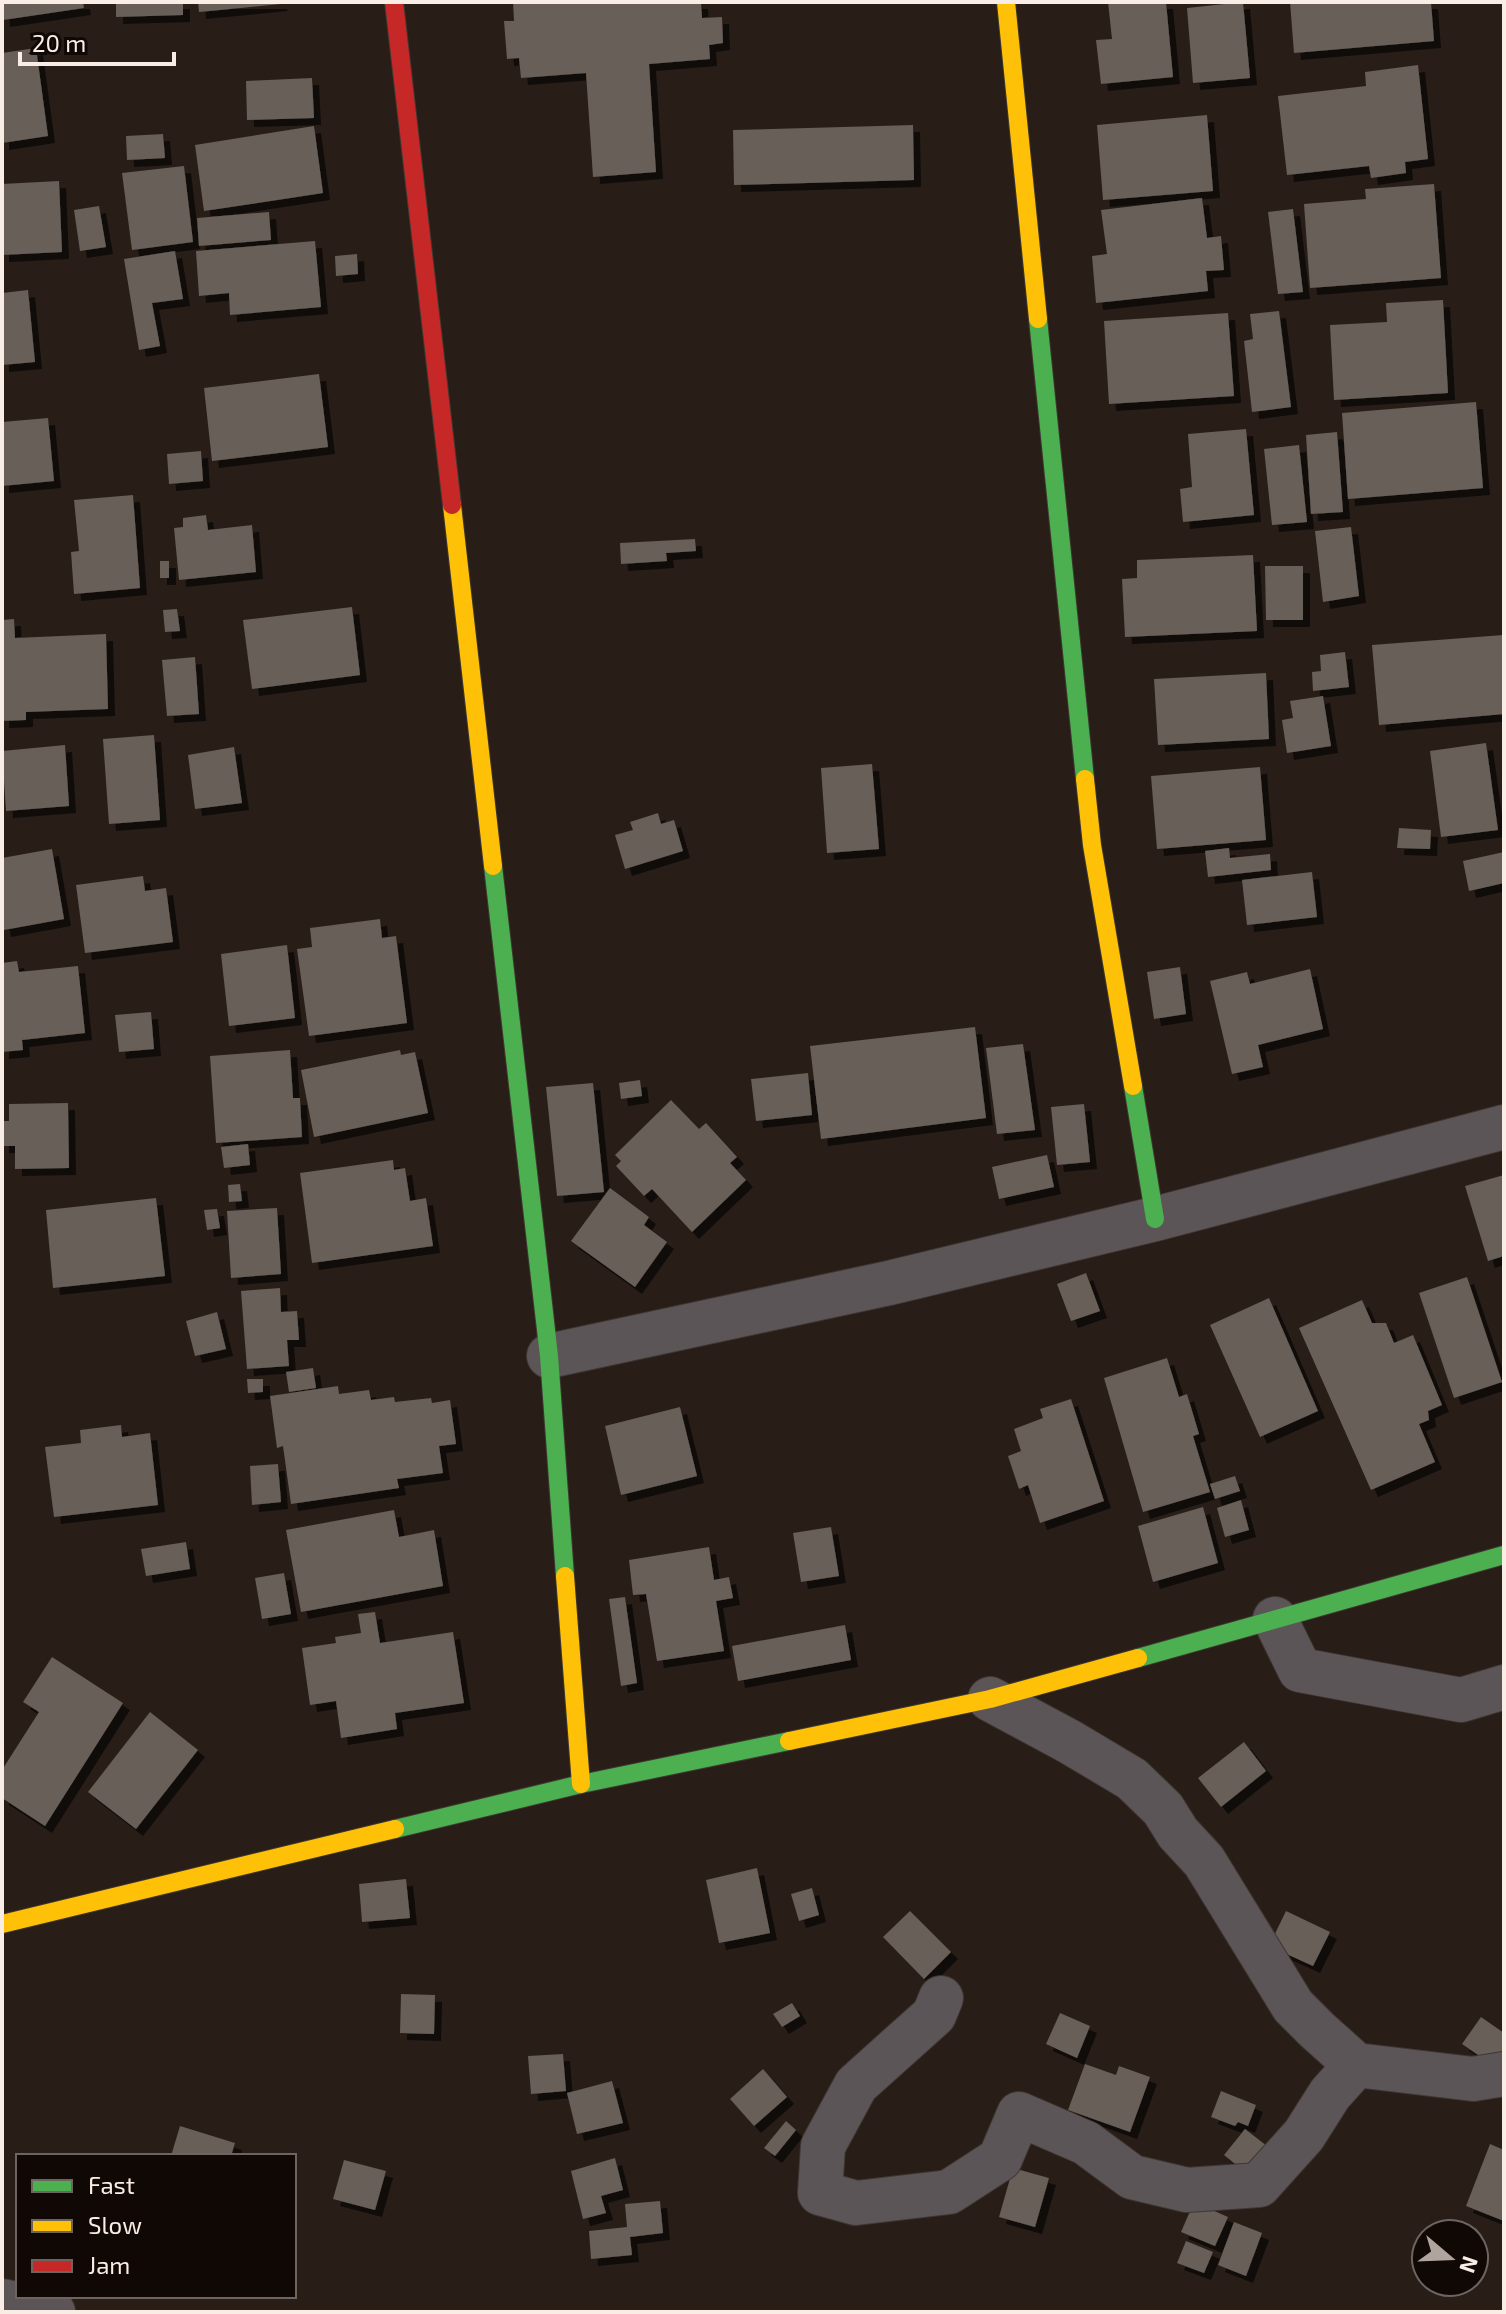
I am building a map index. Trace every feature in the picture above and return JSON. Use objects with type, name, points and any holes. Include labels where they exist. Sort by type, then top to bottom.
[{"type":"street","points":[[394,2],[549,1356],[581,1784]]},
{"type":"street","points":[[1006,2],[1092,845],[1155,1219]]},
{"type":"street","points":[[549,1356],[889,1283],[1155,1219],[1504,1127]]},
{"type":"street","points":[[2,1924],[581,1784],[990,1699],[1504,1555]]},
{"type":"street","points":[[1275,1619],[1300,1670],[1461,1700],[1504,1687]]},
{"type":"street","points":[[990,1699],[1132,1779],[1163,1809],[1178,1833],[1204,1861],[1293,2006],[1356,2065],[1473,2079],[1504,2074]]},
{"type":"street","points":[[941,1998],[934,2015],[856,2085],[823,2146],[820,2193],[856,2203],[949,2192],[1000,2159],[1019,2114],[1086,2143],[1132,2177],[1187,2190],[1259,2185],[1304,2135],[1330,2094],[1356,2065]]},
{"type":"street","points":[[2,2301],[53,2312]]},
{"type":"building","points":[[2,2],[83,2],[84,8],[3,20]]},
{"type":"building","points":[[116,2],[183,2],[183,15],[116,17]]},
{"type":"building","points":[[198,2],[280,2],[281,4],[199,12]]},
{"type":"building","points":[[513,2],[701,2],[702,18],[722,17],[723,43],[709,45],[710,59],[649,64],[656,172],[593,177],[586,73],[521,78],[519,58],[507,59],[504,21],[514,21]]},
{"type":"building","points":[[1108,2],[1166,2],[1173,77],[1101,84],[1096,40],[1112,39]]},
{"type":"building","points":[[1243,2],[1250,78],[1193,83],[1187,8]]},
{"type":"building","points":[[1290,2],[1431,2],[1434,41],[1294,53]]},
{"type":"building","points":[[36,48],[48,136],[2,143],[2,53]]},
{"type":"building","points":[[1418,65],[1428,159],[1405,162],[1406,173],[1371,178],[1369,166],[1287,175],[1278,96],[1366,86],[1365,72]]},
{"type":"building","points":[[312,78],[314,118],[247,120],[246,81]]},
{"type":"building","points":[[1207,115],[1213,191],[1103,200],[1097,125]]},
{"type":"building","points":[[913,125],[914,180],[734,185],[733,130]]},
{"type":"building","points":[[314,126],[323,193],[204,211],[195,145]]},
{"type":"building","points":[[163,134],[165,158],[127,160],[126,136]]},
{"type":"building","points":[[184,166],[193,242],[132,250],[122,173]]},
{"type":"building","points":[[59,181],[62,252],[2,255],[2,184]]},
{"type":"building","points":[[1434,184],[1441,278],[1310,288],[1304,204],[1366,199],[1365,189]]},
{"type":"building","points":[[1202,198],[1207,238],[1221,236],[1224,270],[1206,271],[1208,291],[1096,303],[1092,256],[1107,254],[1101,210]]},
{"type":"building","points":[[99,206],[106,247],[80,251],[74,210]]},
{"type":"building","points":[[1293,209],[1303,292],[1278,294],[1268,212]]},
{"type":"building","points":[[269,212],[271,240],[199,246],[197,218]]},
{"type":"building","points":[[315,241],[321,307],[230,315],[229,293],[199,296],[196,251]]},
{"type":"building","points":[[175,251],[183,299],[152,303],[160,346],[139,350],[124,259]]},
{"type":"building","points":[[357,254],[358,274],[336,276],[335,256]]},
{"type":"building","points":[[28,290],[35,362],[2,365],[2,293]]},
{"type":"building","points":[[1443,300],[1448,393],[1334,400],[1330,325],[1387,322],[1386,303]]},
{"type":"building","points":[[1279,311],[1291,407],[1252,412],[1244,341],[1253,339],[1250,314]]},
{"type":"building","points":[[1228,313],[1234,396],[1109,404],[1104,321]]},
{"type":"building","points":[[319,374],[328,447],[212,461],[204,388]]},
{"type":"building","points":[[1476,402],[1483,488],[1348,499],[1342,413]]},
{"type":"building","points":[[48,418],[54,481],[2,486],[2,422]]},
{"type":"building","points":[[1246,429],[1254,515],[1183,522],[1180,489],[1192,487],[1188,434]]},
{"type":"building","points":[[1337,432],[1343,512],[1311,514],[1306,435]]},
{"type":"building","points":[[1299,445],[1307,522],[1272,525],[1264,449]]},
{"type":"building","points":[[201,451],[203,481],[169,484],[167,454]]},
{"type":"building","points":[[133,495],[140,588],[74,594],[71,552],[79,551],[74,500]]},
{"type":"building","points":[[206,515],[208,530],[252,525],[256,572],[179,580],[174,528],[183,527],[183,518]]},
{"type":"building","points":[[1351,527],[1359,596],[1323,602],[1315,531]]},
{"type":"building","points":[[695,539],[696,551],[666,553],[667,561],[621,564],[620,543]]},
{"type":"building","points":[[1253,555],[1257,631],[1125,637],[1122,579],[1137,578],[1137,560]]},
{"type":"building","points":[[160,561],[169,561],[169,578],[160,578]]},
{"type":"building","points":[[1265,566],[1303,566],[1303,620],[1266,620]]},
{"type":"building","points":[[352,607],[360,675],[252,689],[243,620]]},
{"type":"building","points":[[177,609],[180,631],[165,632],[163,610]]},
{"type":"building","points":[[14,619],[15,638],[106,634],[108,709],[26,712],[26,720],[2,721],[2,620]]},
{"type":"building","points":[[1503,635],[1504,714],[1379,725],[1372,645]]},
{"type":"building","points":[[1345,652],[1349,687],[1313,691],[1312,672],[1321,671],[1320,655]]},
{"type":"building","points":[[195,657],[199,714],[167,716],[162,660]]},
{"type":"building","points":[[1266,673],[1269,739],[1158,745],[1154,679]]},
{"type":"building","points":[[1323,696],[1331,746],[1287,753],[1282,720],[1293,718],[1290,701]]},
{"type":"building","points":[[154,735],[160,820],[109,824],[103,739]]},
{"type":"building","points":[[1486,743],[1498,830],[1441,837],[1430,751]]},
{"type":"building","points":[[65,745],[69,806],[6,811],[2,751]]},
{"type":"building","points":[[234,747],[242,803],[195,809],[188,755]]},
{"type":"building","points":[[872,764],[879,849],[827,853],[821,768]]},
{"type":"building","points":[[1260,767],[1266,840],[1157,849],[1151,776]]},
{"type":"building","points":[[658,813],[661,824],[674,820],[683,851],[625,869],[615,835],[633,830],[630,822]]},
{"type":"building","points":[[1399,828],[1431,830],[1430,849],[1397,848]]},
{"type":"building","points":[[1229,848],[1230,858],[1270,854],[1271,870],[1208,877],[1205,851]]},
{"type":"building","points":[[52,849],[64,919],[4,930],[2,858]]},
{"type":"building","points":[[1504,852],[1504,883],[1469,891],[1463,861]]},
{"type":"building","points":[[1312,872],[1317,917],[1247,925],[1242,880]]},
{"type":"building","points":[[143,876],[145,891],[166,888],[173,942],[85,953],[76,885]]},
{"type":"building","points":[[380,919],[382,938],[396,936],[407,1023],[309,1036],[297,949],[312,947],[310,928]]},
{"type":"building","points":[[287,945],[295,1018],[229,1026],[221,954]]},
{"type":"building","points":[[17,961],[19,972],[78,966],[85,1033],[22,1040],[23,1050],[2,1052],[2,963]]},
{"type":"building","points":[[1180,967],[1186,1014],[1154,1019],[1147,972]]},
{"type":"building","points":[[1310,969],[1323,1029],[1258,1045],[1263,1067],[1232,1074],[1210,981],[1247,972],[1250,984]]},
{"type":"building","points":[[151,1012],[154,1049],[119,1052],[115,1015]]},
{"type":"building","points":[[975,1027],[986,1118],[821,1139],[810,1046]]},
{"type":"building","points":[[1023,1044],[1035,1130],[997,1134],[986,1048]]},
{"type":"building","points":[[290,1050],[293,1098],[300,1098],[302,1137],[216,1143],[210,1056]]},
{"type":"building","points":[[400,1050],[401,1055],[415,1052],[428,1113],[314,1137],[301,1070]]},
{"type":"building","points":[[808,1073],[812,1115],[756,1121],[751,1079]]},
{"type":"building","points":[[640,1080],[642,1096],[621,1099],[619,1083]]},
{"type":"building","points":[[593,1083],[604,1192],[557,1196],[546,1087]]},
{"type":"building","points":[[671,1100],[699,1129],[706,1123],[737,1157],[730,1163],[746,1180],[692,1232],[652,1189],[644,1196],[616,1166],[621,1161],[615,1155]]},
{"type":"building","points":[[68,1103],[69,1168],[15,1169],[15,1146],[2,1146],[2,1121],[9,1121],[9,1104]]},
{"type":"building","points":[[1084,1104],[1090,1162],[1057,1165],[1051,1107]]},
{"type":"building","points":[[248,1144],[250,1165],[224,1168],[221,1147]]},
{"type":"building","points":[[1047,1155],[1054,1187],[999,1199],[992,1167]]},
{"type":"building","points":[[393,1160],[394,1170],[405,1168],[410,1201],[426,1198],[433,1246],[312,1263],[300,1173]]},
{"type":"building","points":[[1504,1175],[1504,1256],[1488,1261],[1465,1186]]},
{"type":"building","points":[[240,1184],[242,1201],[229,1202],[228,1185]]},
{"type":"building","points":[[610,1188],[649,1217],[644,1225],[667,1242],[635,1287],[571,1241]]},
{"type":"building","points":[[156,1198],[165,1276],[53,1288],[46,1210]]},
{"type":"building","points":[[277,1208],[281,1274],[231,1278],[227,1211]]},
{"type":"building","points":[[217,1209],[220,1228],[207,1230],[204,1210]]},
{"type":"building","points":[[1086,1273],[1100,1311],[1071,1321],[1057,1284]]},
{"type":"building","points":[[1467,1277],[1502,1382],[1454,1398],[1419,1293]]},
{"type":"building","points":[[280,1288],[281,1312],[297,1311],[299,1340],[287,1340],[289,1366],[247,1369],[241,1291]]},
{"type":"building","points":[[1269,1298],[1318,1411],[1260,1437],[1210,1325]]},
{"type":"building","points":[[1362,1300],[1372,1323],[1386,1323],[1394,1343],[1413,1335],[1442,1405],[1428,1411],[1429,1420],[1419,1424],[1435,1462],[1371,1490],[1299,1328]]},
{"type":"building","points":[[217,1312],[226,1349],[195,1356],[186,1321]]},
{"type":"building","points":[[1167,1358],[1179,1397],[1187,1394],[1199,1434],[1193,1436],[1210,1492],[1143,1512],[1104,1378]]},
{"type":"building","points":[[313,1368],[316,1388],[289,1392],[286,1372]]},
{"type":"building","points":[[247,1379],[263,1379],[263,1392],[248,1393]]},
{"type":"building","points":[[338,1386],[339,1394],[369,1390],[371,1400],[394,1397],[395,1402],[431,1398],[432,1403],[450,1400],[456,1444],[439,1446],[443,1473],[397,1479],[399,1488],[291,1504],[283,1446],[277,1448],[270,1396]]},
{"type":"building","points":[[1071,1399],[1104,1501],[1040,1523],[1028,1485],[1019,1489],[1008,1456],[1021,1451],[1014,1429],[1043,1418],[1040,1409]]},
{"type":"building","points":[[680,1407],[697,1476],[621,1495],[605,1426]]},
{"type":"building","points":[[121,1425],[122,1437],[150,1433],[158,1505],[54,1517],[45,1447],[81,1443],[80,1430]]},
{"type":"building","points":[[278,1464],[281,1502],[252,1505],[250,1466]]},
{"type":"building","points":[[1235,1476],[1240,1491],[1215,1499],[1210,1484]]},
{"type":"building","points":[[1241,1500],[1249,1530],[1225,1537],[1217,1508]]},
{"type":"building","points":[[1203,1507],[1218,1563],[1153,1582],[1138,1526]]},
{"type":"building","points":[[394,1510],[399,1537],[434,1530],[443,1586],[301,1612],[286,1530]]},
{"type":"building","points":[[831,1527],[839,1576],[801,1582],[793,1533]]},
{"type":"building","points":[[186,1542],[190,1569],[146,1576],[141,1549]]},
{"type":"building","points":[[709,1547],[714,1580],[729,1577],[733,1598],[716,1601],[724,1651],[657,1661],[646,1594],[633,1595],[629,1560]]},
{"type":"building","points":[[284,1573],[291,1614],[262,1619],[255,1578]]},
{"type":"building","points":[[625,1597],[637,1683],[621,1686],[609,1599]]},
{"type":"building","points":[[375,1612],[380,1643],[453,1632],[464,1703],[395,1713],[397,1729],[341,1738],[336,1701],[310,1705],[302,1648],[336,1643],[335,1637],[361,1633],[358,1614]]},
{"type":"building","points":[[845,1625],[851,1660],[738,1681],[732,1646]]},
{"type":"building","points":[[52,1657],[123,1703],[45,1826],[2,1798],[2,1770],[39,1712],[23,1702]]},
{"type":"building","points":[[150,1712],[198,1750],[136,1829],[88,1792]]},
{"type":"building","points":[[1244,1742],[1266,1771],[1221,1807],[1198,1778]]},
{"type":"building","points":[[757,1868],[770,1933],[719,1943],[706,1880]]},
{"type":"building","points":[[406,1879],[410,1918],[362,1922],[359,1884]]},
{"type":"building","points":[[812,1888],[819,1915],[799,1921],[791,1894]]},
{"type":"building","points":[[910,1911],[951,1952],[924,1979],[883,1937]]},
{"type":"building","points":[[1286,1911],[1330,1932],[1313,1966],[1269,1946]]},
{"type":"building","points":[[401,1994],[435,1995],[434,2034],[400,2033]]},
{"type":"building","points":[[792,2003],[800,2016],[782,2027],[773,2014]]},
{"type":"building","points":[[1060,2013],[1090,2026],[1077,2058],[1046,2044]]},
{"type":"building","points":[[1481,2017],[1504,2033],[1504,2064],[1500,2070],[1462,2044]]},
{"type":"building","points":[[563,2054],[566,2091],[531,2094],[528,2056]]},
{"type":"building","points":[[1085,2064],[1116,2075],[1119,2066],[1150,2077],[1130,2132],[1068,2110]]},
{"type":"building","points":[[763,2069],[787,2097],[754,2126],[730,2099]]},
{"type":"building","points":[[612,2081],[623,2123],[577,2134],[567,2093]]},
{"type":"building","points":[[1221,2091],[1256,2105],[1248,2126],[1238,2122],[1235,2126],[1211,2117]]},
{"type":"building","points":[[786,2121],[796,2130],[775,2156],[764,2148]]},
{"type":"building","points":[[180,2126],[235,2143],[232,2154],[172,2154]]},
{"type":"building","points":[[1245,2129],[1267,2146],[1245,2172],[1224,2155]]},
{"type":"building","points":[[1490,2144],[1504,2150],[1504,2221],[1466,2206]]},
{"type":"building","points":[[615,2158],[623,2190],[601,2196],[606,2213],[583,2219],[571,2171]]},
{"type":"building","points":[[344,2160],[386,2171],[375,2210],[333,2199]]},
{"type":"building","points":[[1013,2168],[1049,2178],[1035,2227],[999,2217]]},
{"type":"building","points":[[660,2201],[663,2233],[630,2237],[632,2255],[591,2259],[589,2231],[627,2227],[625,2204]]},
{"type":"building","points":[[1194,2202],[1228,2217],[1215,2246],[1181,2232]]},
{"type":"building","points":[[1234,2222],[1262,2233],[1246,2276],[1218,2265]]},
{"type":"building","points":[[1186,2241],[1213,2252],[1204,2273],[1177,2263]]},
{"type":"traffic: fast","points":[[1038,319],[1085,779]]},
{"type":"traffic: fast","points":[[493,866],[549,1356],[565,1576]]},
{"type":"traffic: fast","points":[[1133,1086],[1155,1219]]},
{"type":"traffic: fast","points":[[1138,1658],[1504,1555]]},
{"type":"traffic: fast","points":[[395,1829],[581,1784],[789,1741]]},
{"type":"traffic: slow","points":[[1006,2],[1038,319]]},
{"type":"traffic: slow","points":[[452,505],[493,866]]},
{"type":"traffic: slow","points":[[1085,779],[1092,845],[1133,1086]]},
{"type":"traffic: slow","points":[[565,1576],[581,1784]]},
{"type":"traffic: slow","points":[[789,1741],[990,1699],[1138,1658]]},
{"type":"traffic: slow","points":[[2,1924],[395,1829]]},
{"type":"traffic: jam","points":[[394,2],[452,505]]}]
